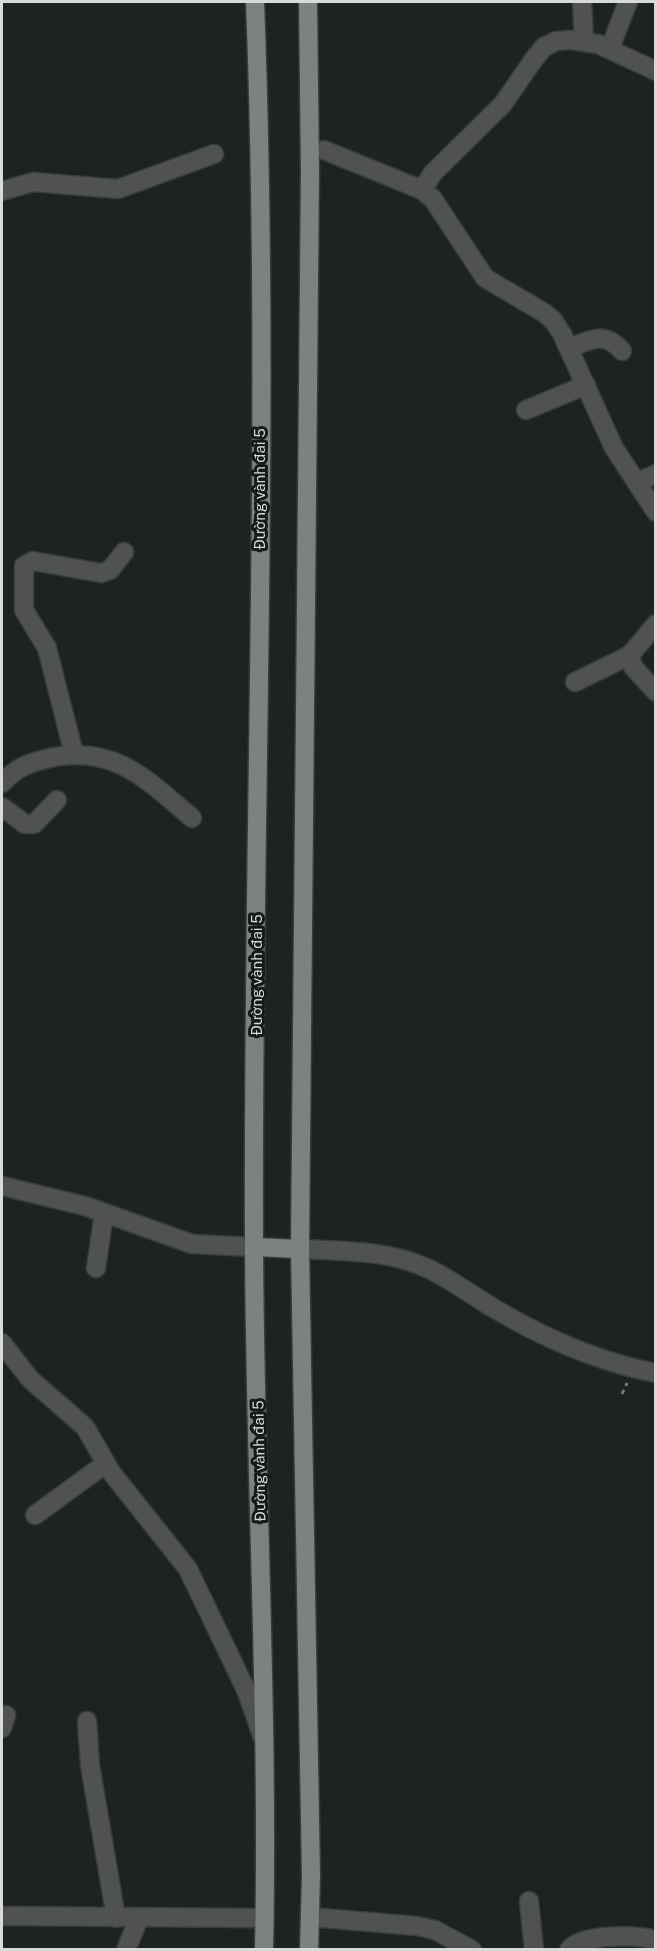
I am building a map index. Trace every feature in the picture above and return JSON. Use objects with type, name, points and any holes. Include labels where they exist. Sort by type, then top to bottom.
[{"type":"main road","name":"Đường vành đai 5","points":[[255,2],[262,180],[254,1247],[265,1743],[264,1950]]},
{"type":"main road","points":[[308,2],[309,195],[300,1249],[309,1950]]},
{"type":"main road","points":[[254,1247],[300,1249]]},
{"type":"street","points":[[582,2],[584,41]]},
{"type":"street","points":[[610,48],[628,2]]},
{"type":"street","points":[[422,190],[433,173],[503,104],[544,47],[556,41],[584,41],[610,48],[656,71]]},
{"type":"street","points":[[324,150],[422,190],[433,199],[485,278],[553,320],[569,348],[614,448],[656,512]]},
{"type":"street","points":[[2,191],[33,182],[118,189],[214,154]]},
{"type":"street","points":[[569,348],[600,337],[613,340],[622,351]]},
{"type":"street","points":[[526,410],[586,386]]},
{"type":"street","points":[[638,482],[656,474]]},
{"type":"street","points":[[74,754],[50,657],[24,610],[24,566],[33,561],[102,573],[110,570],[124,552]]},
{"type":"street","points":[[575,681],[630,655],[656,624]]},
{"type":"street","points":[[630,655],[633,667],[656,692]]},
{"type":"street","points":[[2,783],[17,768],[29,762],[74,754],[105,757],[141,775],[192,818]]},
{"type":"street","points":[[2,807],[25,824],[34,824],[57,800]]},
{"type":"street","points":[[2,1186],[104,1213],[192,1244],[254,1247]]},
{"type":"street","points":[[96,1268],[104,1213]]},
{"type":"street","points":[[300,1249],[364,1252],[399,1258],[430,1269],[495,1309],[566,1347],[656,1373]]},
{"type":"street","points":[[2,1343],[30,1379],[86,1427],[105,1464],[188,1569],[247,1692],[265,1743]]},
{"type":"street","points":[[35,1515],[105,1464]]},
{"type":"street","points":[[87,1721],[90,1765],[116,1918]]},
{"type":"street","points":[[529,1901],[534,1950]]},
{"type":"street","points":[[3,1912],[116,1918],[265,1917]]},
{"type":"street","points":[[310,1917],[417,1926],[435,1930],[472,1950]]},
{"type":"street","points":[[126,1950],[139,1918]]},
{"type":"street","points":[[569,1950],[573,1944],[586,1939],[643,1937],[656,1940]]}]
